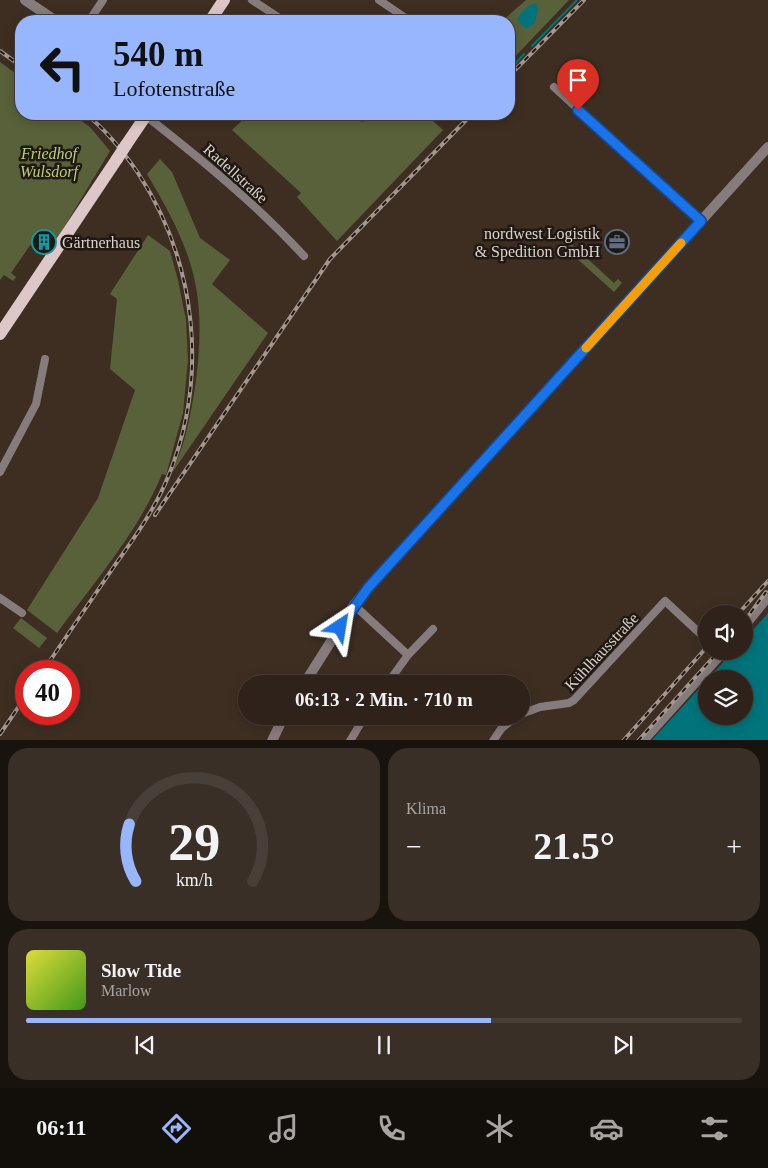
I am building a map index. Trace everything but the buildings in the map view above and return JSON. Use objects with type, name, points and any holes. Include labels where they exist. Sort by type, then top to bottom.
[{"type":"main road","points":[[214,15],[224,0]]},
{"type":"main road","points":[[0,334],[144,120]]},
{"type":"street","points":[[25,0],[47,15]]},
{"type":"street","points":[[93,15],[103,0]]},
{"type":"street","points":[[252,0],[275,15]]},
{"type":"street","points":[[378,0],[401,15]]},
{"type":"street","points":[[554,88],[701,221]]},
{"type":"street","name":"Radellstraße","points":[[153,120],[224,180],[304,256]]},
{"type":"street","points":[[310,675],[354,605],[368,588],[768,147]]},
{"type":"street","points":[[0,472],[36,404],[46,359]]},
{"type":"street","points":[[0,598],[22,613]]},
{"type":"street","points":[[753,617],[768,598]]},
{"type":"street","name":"Kühlhausstraße","points":[[530,711],[540,707],[569,704],[574,700],[665,602],[698,632]]},
{"type":"street","points":[[354,605],[408,656]]},
{"type":"street","points":[[394,675],[433,628]]},
{"type":"street","points":[[644,740],[715,660]]},
{"type":"street","points":[[272,740],[280,725]]},
{"type":"street","points":[[350,740],[359,725]]},
{"type":"street","points":[[493,740],[507,725]]},
{"type":"green space","points":[[526,0],[569,0],[515,57],[515,15],[509,15]]},
{"type":"green space","name":"Friedhof Wulsdorf","points":[[0,62],[15,73],[15,120],[80,120],[90,127],[110,151],[48,254],[31,244],[11,273],[16,277],[13,281],[4,275],[0,280]]},
{"type":"green space","points":[[243,120],[360,120],[363,122],[365,120],[432,120],[443,130],[337,241],[297,197],[301,193],[232,130]]},
{"type":"green space","points":[[160,159],[172,172],[200,238],[230,260],[212,284],[268,333],[172,473],[184,442],[193,400],[198,359],[199,319],[195,282],[187,253],[169,213],[147,174]]},
{"type":"green space","points":[[148,235],[170,251],[186,320],[188,360],[183,413],[166,475],[162,474],[141,517],[128,537],[57,633],[27,610],[98,498],[135,390],[110,369],[117,299],[110,294]]},
{"type":"green space","points":[[566,239],[614,283],[618,279],[622,283],[614,292],[561,244]]},
{"type":"green space","points":[[21,618],[47,638],[39,648],[13,628]]},
{"type":"water","points":[[536,3],[538,10],[535,23],[526,29],[517,19],[527,7]]},
{"type":"water","points":[[768,613],[768,740],[652,740],[698,690],[698,725],[753,725],[753,670],[716,670],[725,660],[753,660],[753,630]]},
{"type":"waterway","points":[[532,46],[577,0]]},
{"type":"waterway","points":[[515,64],[524,54]]},
{"type":"railway","points":[[515,70],[584,0]]},
{"type":"railway","points":[[0,51],[15,62]]},
{"type":"railway","points":[[50,660],[151,512],[168,477],[181,439],[189,400],[192,361],[190,322],[184,283],[173,245],[158,208],[138,173],[108,134],[93,120]]},
{"type":"railway","points":[[155,515],[330,259],[466,120]]},
{"type":"railway","points":[[746,605],[768,581]]},
{"type":"railway","points":[[753,610],[766,592]]},
{"type":"railway","points":[[624,740],[698,657]]},
{"type":"railway","points":[[639,740],[711,660]]},
{"type":"railway","points":[[0,734],[15,712]]},
{"type":"slow traffic","points":[[586,348],[681,243]]},
{"type":"place","name":"Gärtnerhaus","points":[[44,242]]},
{"type":"place","name":"nordwest Logistik & Spedition GmbH","points":[[617,242]]},
{"type":"route","points":[[340,627],[368,588],[701,221],[578,110]]}]
